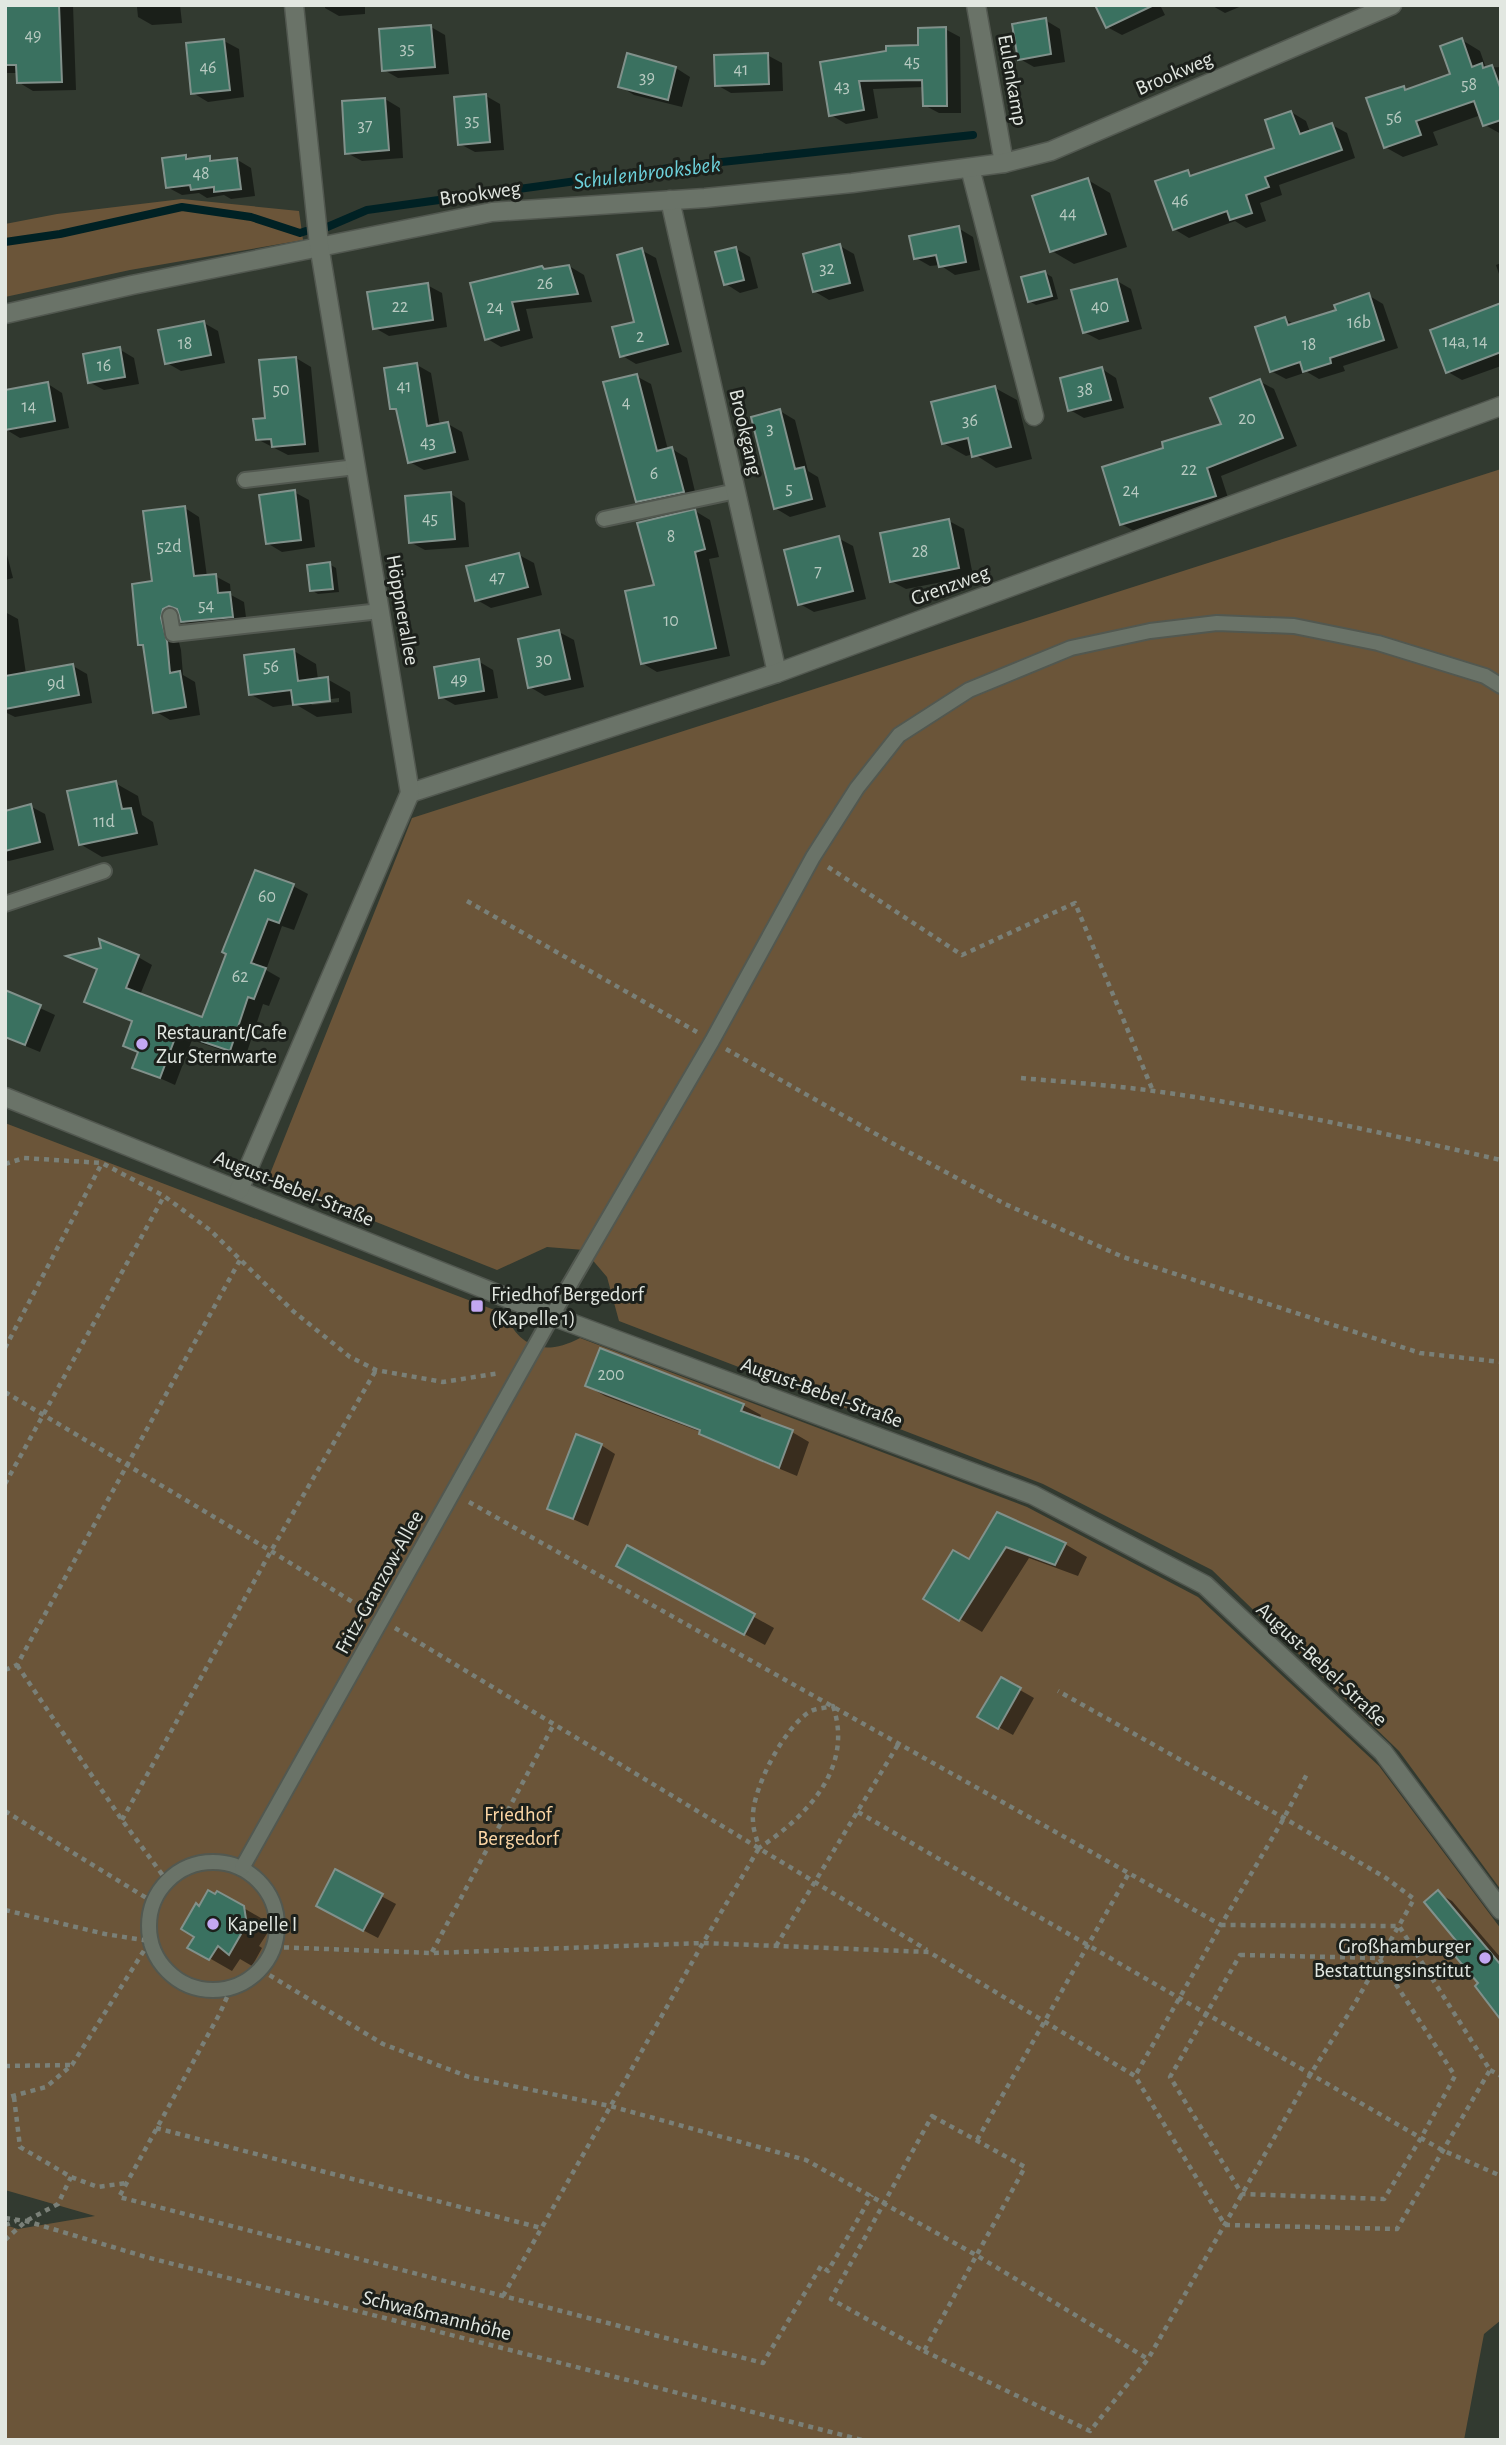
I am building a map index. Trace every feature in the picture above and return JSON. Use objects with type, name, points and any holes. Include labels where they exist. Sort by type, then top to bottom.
[{"type":"street","name":"Höppnerallee","points":[[295,5],[318,245],[410,793]]},
{"type":"street","name":"Eulenkamp","points":[[976,5],[1004,163]]},
{"type":"street","name":"Brookweg","points":[[5,314],[318,245],[492,212],[670,200],[852,183],[1004,163],[1051,151],[1392,5]]},
{"type":"street","points":[[970,168],[1034,416]]},
{"type":"street","name":"Brookgang","points":[[670,200],[777,673]]},
{"type":"street","name":"Grenzweg","points":[[410,793],[777,673],[1501,407]]},
{"type":"street","points":[[239,1190],[410,793]]},
{"type":"street","name":"August-Bebel-Straße","points":[[5,1097],[552,1316],[1033,1495],[1205,1585],[1382,1752],[1501,1910]]},
{"type":"lane","points":[[245,480],[356,467]]},
{"type":"lane","points":[[604,519],[736,491]]},
{"type":"lane","points":[[170,616],[173,634],[380,611]]},
{"type":"lane","name":"Fritz-Granzow-Allee","points":[[242,1868],[552,1316],[712,1041],[813,858],[857,788],[900,735],[969,690],[1071,648],[1150,631],[1217,623],[1294,626],[1378,643],[1485,676],[1501,687]]},
{"type":"lane","points":[[5,904],[104,871]]},
{"type":"lane","points":[[203,1862],[223,1862],[242,1868],[258,1879],[273,1902],[278,1929],[274,1947],[261,1970],[247,1981],[231,1988],[211,1991],[190,1987],[172,1976],[158,1961],[150,1941],[148,1921],[153,1902],[167,1881],[183,1868],[203,1862]]},
{"type":"path","points":[[813,858],[962,954],[1075,903],[1153,1091]]},
{"type":"path","points":[[467,901],[1004,1204],[1123,1257],[1420,1353],[1501,1362]]},
{"type":"path","points":[[1021,1078],[1153,1091],[1382,1133],[1501,1160]]},
{"type":"path","points":[[5,1164],[24,1158],[102,1163],[164,1196],[211,1230],[293,1311],[350,1357],[376,1370],[443,1382],[523,1370]]},
{"type":"path","points":[[5,1348],[102,1163]]},
{"type":"path","points":[[5,1484],[164,1196]]},
{"type":"path","points":[[5,1670],[17,1665],[240,1260]]},
{"type":"path","points":[[122,1820],[271,1551],[376,1370]]},
{"type":"path","points":[[5,1392],[1135,2076],[1225,2225]]},
{"type":"path","points":[[453,1493],[1221,1925],[1399,1926]]},
{"type":"path","points":[[17,1665],[122,1820],[167,1881]]},
{"type":"path","points":[[924,2351],[1025,2167],[932,2116],[831,2299],[924,2351],[1090,2431],[1148,2359],[1414,1899],[1386,1878],[1284,1818],[1058,1692]]},
{"type":"path","points":[[759,1848],[752,1821],[755,1796],[764,1773],[794,1727],[811,1712],[833,1706]]},
{"type":"path","points":[[503,2296],[702,1943],[759,1848],[802,1816],[827,1781],[839,1738],[839,1724],[833,1706]]},
{"type":"path","points":[[432,1953],[554,1724]]},
{"type":"path","points":[[776,1946],[899,1743]]},
{"type":"path","points":[[1135,2076],[1308,1772]]},
{"type":"path","points":[[5,1811],[153,1902]]},
{"type":"path","points":[[858,1812],[1442,2150],[1501,2176]]},
{"type":"path","points":[[976,2140],[1129,1873]]},
{"type":"path","points":[[5,1910],[105,1934],[150,1941],[72,2065],[46,2087],[5,2098]]},
{"type":"path","points":[[1399,1926],[1490,2070],[1501,2076]]},
{"type":"path","points":[[274,1947],[432,1953],[702,1943],[929,1952]]},
{"type":"path","points":[[1242,2194],[1170,2077],[1240,1955],[1379,1958]]},
{"type":"path","points":[[1242,2194],[1384,2199],[1421,2138],[1455,2076],[1379,1958]]},
{"type":"path","points":[[261,1970],[383,2044],[469,2077],[610,2106],[806,2160],[885,2202],[1148,2359]]},
{"type":"path","points":[[231,1988],[119,2197],[763,2363],[821,2266],[828,2271],[872,2195]]},
{"type":"path","points":[[5,2066],[72,2065]]},
{"type":"path","points":[[1225,2225],[1398,2229],[1490,2070]]},
{"type":"path","points":[[14,2097],[20,2147],[71,2177],[98,2187],[127,2183]]},
{"type":"path","points":[[156,2128],[541,2228]]},
{"type":"path","points":[[5,2240],[26,2221],[58,2204],[71,2177]]},
{"type":"path","name":"Schwaßmannhöhe","points":[[5,2218],[26,2221],[146,2256],[862,2440]]},
{"type":"path","points":[[5,2225],[16,2221]]},
{"type":"green space","points":[[182,199],[299,211],[303,240],[130,270],[5,297],[5,224],[57,214]]},
{"type":"green space","points":[[1501,469],[1501,1890],[1399,1751],[1212,1570],[1043,1484],[619,1321],[607,1277],[584,1250],[547,1247],[497,1270],[268,1179],[412,818]]},
{"type":"green space","name":"Friedhof Bergedorf","points":[[5,1123],[505,1314],[518,1335],[535,1346],[556,1347],[580,1338],[1027,1507],[1198,1597],[1379,1766],[1501,1929],[1501,2320],[1484,2334],[1464,2440],[5,2440],[5,2225],[18,2229],[95,2216],[5,2190]]},
{"type":"building","points":[[5,5],[59,5],[62,82],[17,83],[16,65],[5,65]]},
{"type":"building","points":[[1095,5],[1154,5],[1106,28]]},
{"type":"building","points":[[1046,18],[1051,54],[1018,60],[1012,24]]},
{"type":"building","points":[[431,25],[435,67],[382,71],[379,29]]},
{"type":"building","points":[[946,27],[947,106],[923,106],[922,80],[859,81],[864,110],[829,116],[820,62],[886,51],[886,46],[918,45],[918,28]]},
{"type":"building","points":[[1462,38],[1472,67],[1482,63],[1483,68],[1492,65],[1501,90],[1501,120],[1483,126],[1474,101],[1416,121],[1421,135],[1384,148],[1366,98],[1404,86],[1405,90],[1450,74],[1440,46]]},
{"type":"building","points":[[224,39],[230,90],[191,94],[186,43]]},
{"type":"building","points":[[627,53],[676,67],[668,100],[618,87]]},
{"type":"building","points":[[768,53],[769,84],[715,86],[714,55]]},
{"type":"building","points":[[486,94],[490,142],[458,145],[454,97]]},
{"type":"building","points":[[385,98],[389,150],[345,154],[342,101]]},
{"type":"building","points":[[1291,111],[1300,134],[1332,123],[1342,150],[1265,177],[1269,187],[1246,195],[1252,213],[1230,220],[1227,211],[1173,230],[1155,181],[1188,170],[1190,176],[1274,148],[1265,120]]},
{"type":"building","points":[[186,155],[186,159],[210,156],[210,161],[237,158],[241,189],[214,192],[214,187],[191,190],[190,185],[166,188],[162,158]]},
{"type":"building","points":[[1088,178],[1106,234],[1050,252],[1032,196]]},
{"type":"building","points":[[959,226],[966,262],[939,267],[936,255],[914,259],[909,236]]},
{"type":"building","points":[[840,244],[850,283],[813,292],[803,254]]},
{"type":"building","points":[[736,247],[744,280],[724,285],[715,252]]},
{"type":"building","points":[[642,248],[668,344],[620,357],[612,327],[634,322],[617,255]]},
{"type":"building","points":[[569,265],[578,294],[512,302],[519,330],[485,340],[470,283],[542,266],[544,269]]},
{"type":"building","points":[[1045,271],[1052,296],[1028,302],[1021,277]]},
{"type":"building","points":[[1117,279],[1128,321],[1083,333],[1071,290]]},
{"type":"building","points":[[428,283],[433,320],[373,329],[367,292]]},
{"type":"building","points":[[1369,293],[1384,340],[1330,358],[1331,363],[1303,372],[1300,362],[1270,372],[1255,327],[1285,317],[1288,325],[1336,310],[1334,305]]},
{"type":"building","points":[[1501,303],[1501,352],[1446,373],[1430,330]]},
{"type":"building","points":[[204,321],[211,355],[165,364],[158,330]]},
{"type":"building","points":[[120,347],[125,377],[88,383],[83,354]]},
{"type":"building","points":[[296,357],[305,444],[272,447],[271,439],[256,440],[253,419],[265,418],[259,360]]},
{"type":"building","points":[[417,363],[427,426],[448,422],[455,452],[408,463],[396,409],[390,409],[384,368]]},
{"type":"building","points":[[1102,367],[1111,400],[1068,411],[1060,378]]},
{"type":"building","points":[[637,374],[657,451],[672,447],[684,492],[636,502],[603,382]]},
{"type":"building","points":[[1260,379],[1283,438],[1207,468],[1216,496],[1120,525],[1102,467],[1163,448],[1162,442],[1221,424],[1210,398]]},
{"type":"building","points":[[48,382],[55,421],[5,430],[5,390]]},
{"type":"building","points":[[995,386],[1011,447],[972,457],[968,438],[942,444],[931,402]]},
{"type":"building","points":[[780,409],[795,469],[804,467],[812,499],[774,509],[751,417]]},
{"type":"building","points":[[295,490],[301,540],[266,544],[259,495]]},
{"type":"building","points":[[451,492],[455,539],[409,543],[405,496]]},
{"type":"building","points":[[185,506],[194,576],[216,574],[218,593],[230,592],[233,617],[181,622],[177,609],[169,606],[163,609],[161,618],[167,641],[170,673],[180,671],[186,707],[153,713],[143,645],[138,645],[132,584],[152,581],[143,511]]},
{"type":"building","points":[[695,509],[705,549],[695,552],[716,648],[641,664],[625,591],[654,585],[637,523]]},
{"type":"building","points":[[949,519],[959,568],[890,582],[880,533]]},
{"type":"building","points":[[839,536],[853,591],[798,605],[784,550]]},
{"type":"building","points":[[519,553],[528,587],[475,601],[466,566]]},
{"type":"building","points":[[330,562],[333,589],[310,591],[307,565]]},
{"type":"building","points":[[559,630],[570,679],[528,688],[518,639]]},
{"type":"building","points":[[294,649],[298,681],[328,677],[330,701],[293,705],[291,690],[249,695],[244,655]]},
{"type":"building","points":[[479,659],[484,691],[439,698],[434,667]]},
{"type":"building","points":[[73,664],[79,695],[5,709],[5,676]]},
{"type":"building","points":[[116,781],[122,809],[131,808],[137,833],[79,845],[67,791]]},
{"type":"building","points":[[31,804],[40,842],[5,851],[5,811]]},
{"type":"building","points":[[255,870],[294,884],[279,923],[268,919],[251,963],[266,968],[254,999],[248,997],[230,1051],[177,1033],[160,1078],[132,1068],[138,1052],[123,1046],[132,1021],[84,1002],[97,969],[66,956],[101,948],[99,939],[139,955],[126,988],[202,1017],[226,954],[222,952]]},
{"type":"building","points":[[5,990],[41,1005],[25,1045],[5,1037]]},
{"type":"building","points":[[600,1348],[744,1404],[741,1411],[793,1430],[779,1468],[699,1434],[700,1430],[585,1386]]},
{"type":"building","points":[[576,1434],[602,1444],[573,1519],[547,1509]]},
{"type":"building","points":[[997,1512],[1066,1543],[1055,1565],[1006,1547],[959,1621],[923,1599],[953,1550],[969,1559]]},
{"type":"building","points":[[627,1545],[755,1614],[744,1635],[616,1566]]},
{"type":"building","points":[[1001,1677],[1021,1688],[998,1729],[977,1717]]},
{"type":"building","points":[[335,1869],[383,1894],[363,1931],[316,1906]]},
{"type":"building","name":"Kapelle I","points":[[208,1890],[215,1894],[217,1891],[244,1906],[246,1919],[229,1955],[218,1946],[209,1960],[187,1948],[194,1937],[181,1929],[196,1903],[199,1906]]},
{"type":"building","points":[[1438,1890],[1501,1965],[1501,2020],[1475,1986],[1478,1983],[1454,1955],[1463,1949],[1424,1902]]},
{"type":"waterway","name":"Schulenbrooksbek","points":[[325,228],[367,210],[684,166],[973,135]]},
{"type":"waterway","name":"Schulenbrooksbek","points":[[5,242],[60,234],[182,207],[251,217],[300,233],[306,231]]},
{"type":"place","name":"Restaurant/Cafe Zur Sternwarte","points":[[142,1044]]},
{"type":"place","name":"Friedhof Bergedorf (Kapelle 1)","points":[[477,1306]]},
{"type":"place","name":"Kapelle I","points":[[213,1924]]},
{"type":"place","name":"Großhamburger Bestattungsinstitut","points":[[1485,1958]]}]
